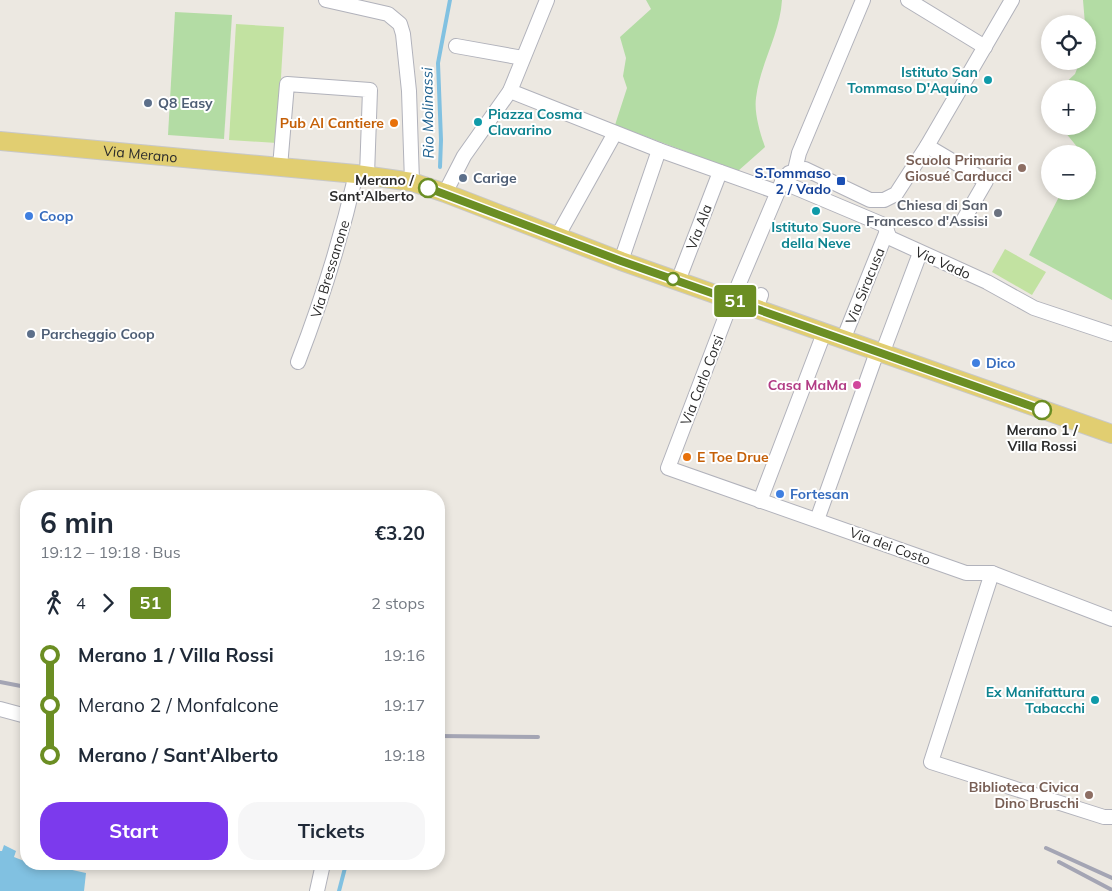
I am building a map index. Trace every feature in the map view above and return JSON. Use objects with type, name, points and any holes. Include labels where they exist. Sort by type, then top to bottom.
[{"type":"main road","name":"Via Merano","points":[[0,141],[362,175],[412,182],[621,261],[732,300],[759,302],[824,333],[1112,434]]},
{"type":"street","points":[[326,0],[388,14],[400,24],[410,91],[412,182]]},
{"type":"street","points":[[445,193],[464,156],[510,91],[547,0]]},
{"type":"street","points":[[779,187],[795,170],[799,153],[863,0]]},
{"type":"street","points":[[908,0],[986,47]]},
{"type":"street","points":[[795,170],[805,169],[870,200],[890,198],[900,189],[927,146],[1012,0]]},
{"type":"street","points":[[456,46],[523,58]]},
{"type":"street","points":[[280,168],[287,84],[370,90],[362,175]]},
{"type":"street","name":"Via Vado","points":[[510,91],[720,172],[779,187],[884,225],[890,238],[961,270],[1034,308],[1112,334]]},
{"type":"street","points":[[557,237],[615,133]]},
{"type":"street","points":[[927,146],[986,181],[964,219]]},
{"type":"street","points":[[621,261],[659,150]]},
{"type":"street","name":"Via Ala","points":[[678,281],[720,172]]},
{"type":"street","name":"Via Bressanone","points":[[298,362],[325,290],[362,175]]},
{"type":"street","name":"Via Carlo Corsi","points":[[668,468],[732,300],[779,187]]},
{"type":"street","name":"Via Siracusa","points":[[843,340],[887,231]]},
{"type":"street","points":[[817,520],[920,253]]},
{"type":"street","points":[[760,501],[824,333]]},
{"type":"street","name":"Via dei Costo","points":[[668,468],[966,573],[992,573],[1112,619]]},
{"type":"street","points":[[992,573],[931,762],[1104,817],[1112,817]]},
{"type":"street","points":[[0,709],[20,714]]},
{"type":"street","points":[[317,891],[322,870]]},
{"type":"green space","points":[[646,0],[782,0],[778,25],[761,73],[756,98],[759,129],[765,147],[738,171],[615,125],[627,88],[623,76],[626,58],[620,37],[651,9]]},
{"type":"green space","points":[[1083,0],[1112,0],[1112,300],[1029,255],[1057,200],[1096,200],[1096,145],[1076,145],[1067,135],[1096,135],[1096,80],[1069,80],[1077,70],[1096,70],[1096,15],[1084,15]]},
{"type":"green space","points":[[175,12],[232,15],[224,139],[168,135]]},
{"type":"green space","points":[[236,24],[284,27],[277,143],[229,140]]},
{"type":"green space","points":[[1005,249],[1046,272],[1032,295],[992,272]]},
{"type":"water","points":[[4,845],[16,851],[14,857],[20,859],[20,870],[72,870],[86,873],[84,891],[0,891],[0,851],[2,851]]},
{"type":"waterway","name":"Rio Molinassi","points":[[440,167],[441,140],[438,63],[450,0]]},
{"type":"waterway","name":"Rio Molinassi","points":[[339,891],[344,870]]},
{"type":"railway","points":[[0,682],[20,686]]},
{"type":"railway","points":[[445,736],[538,737]]},
{"type":"railway","points":[[1046,848],[1112,878]]},
{"type":"railway","points":[[1059,862],[1112,890]]},
{"type":"bus line","name":"51","points":[[428,188],[621,261],[1042,410]]},
{"type":"place","name":"Istituto San Tommaso D'Aquino","points":[[988,80]]},
{"type":"place","name":"Q8 Easy","points":[[148,103]]},
{"type":"place","name":"Piazza Cosma Clavarino","points":[[478,122]]},
{"type":"place","name":"Pub Al Cantiere","points":[[394,123]]},
{"type":"place","name":"Scuola Primaria Giosué Carducci","points":[[1022,168]]},
{"type":"place","name":"Carige","points":[[463,178]]},
{"type":"place","name":"S.Tommaso 2 / Vado","points":[[841,181]]},
{"type":"place","name":"Merano / Sant'Alberto","points":[[428,188]]},
{"type":"place","name":"Istituto Suore della Neve","points":[[816,211]]},
{"type":"place","name":"Chiesa di San Francesco d'Assisi","points":[[998,213]]},
{"type":"place","name":"Coop","points":[[29,216]]},
{"type":"place","name":"Parcheggio Coop","points":[[31,334]]},
{"type":"place","name":"Dico","points":[[976,363]]},
{"type":"place","name":"Casa MaMa","points":[[857,385]]},
{"type":"place","name":"Merano 1 / Villa Rossi","points":[[1042,410]]},
{"type":"place","name":"E Toe Drue","points":[[687,457]]},
{"type":"place","name":"Fortesan","points":[[780,494]]},
{"type":"place","name":"Ex Manifattura Tabacchi","points":[[1095,700]]},
{"type":"place","name":"Biblioteca Civica Dino Bruschi","points":[[1089,795]]}]
